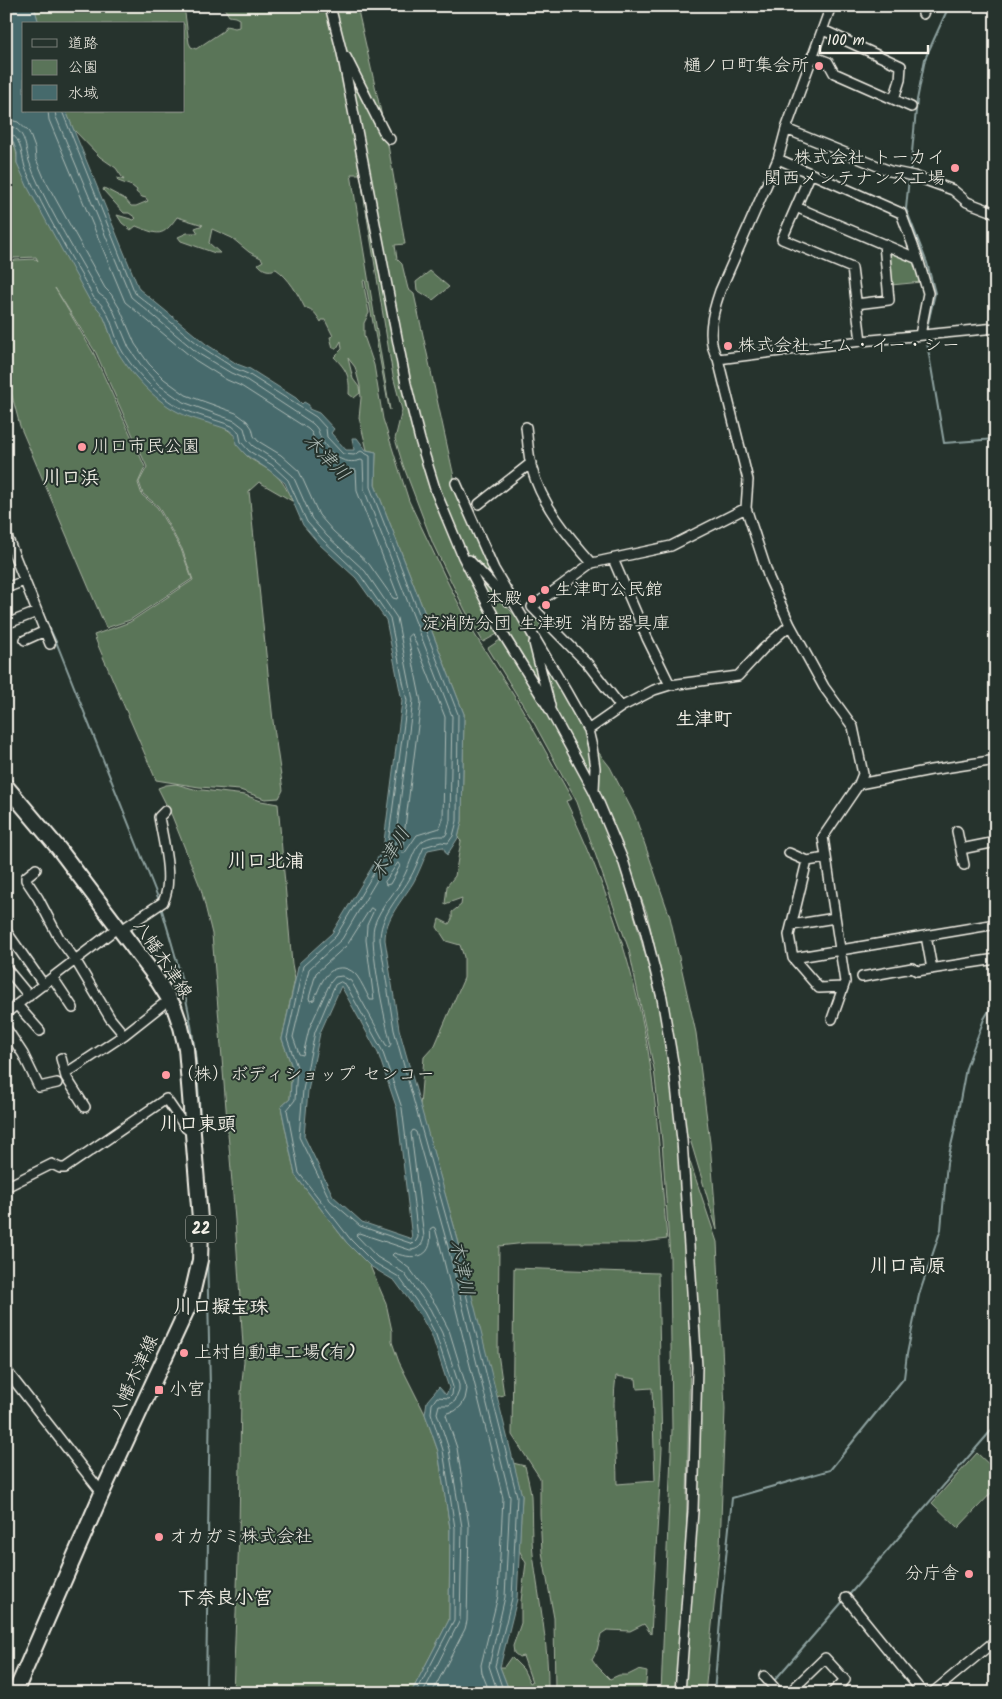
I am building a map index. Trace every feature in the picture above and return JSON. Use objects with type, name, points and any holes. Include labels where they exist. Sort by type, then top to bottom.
[{"type":"main road","name":"八幡木津線","points":[[6,786],[59,849],[154,975],[166,994],[181,1027],[186,1048],[201,1232],[200,1260],[190,1303],[102,1493],[15,1693]]},
{"type":"street","points":[[330,6],[342,53],[406,384],[436,492],[463,556],[503,634],[550,710],[594,791],[623,860],[645,930],[662,998],[674,1068],[682,1140],[697,1367],[693,1511],[680,1693]]},
{"type":"street","points":[[830,6],[786,129],[778,159],[717,302],[711,333],[748,480],[746,508],[769,578],[790,625],[824,687],[853,727],[863,774],[859,784],[823,837],[845,982],[832,1019]]},
{"type":"street","points":[[823,30],[901,66],[900,80],[894,99]]},
{"type":"street","points":[[342,53],[347,57],[385,134],[390,139]]},
{"type":"street","points":[[812,56],[828,62],[834,72],[912,107]]},
{"type":"street","points":[[786,129],[890,170],[914,176],[953,190],[967,202],[996,213]]},
{"type":"street","points":[[778,159],[901,213],[918,259],[928,294],[920,335]]},
{"type":"street","points":[[810,174],[782,239],[852,268],[861,341]]},
{"type":"street","points":[[796,207],[918,259]]},
{"type":"street","points":[[856,304],[889,300],[884,244]]},
{"type":"street","points":[[718,359],[861,341],[996,328]]},
{"type":"street","points":[[526,427],[531,463],[538,487],[571,539],[592,563]]},
{"type":"street","points":[[479,504],[531,463]]},
{"type":"street","points":[[456,483],[494,568],[588,730],[595,768],[594,791]]},
{"type":"street","points":[[532,607],[592,563],[671,546],[746,508]]},
{"type":"street","points":[[6,534],[9,550],[50,644]]},
{"type":"street","points":[[463,556],[466,556],[525,622],[528,633],[535,644],[550,702],[550,710]]},
{"type":"street","points":[[612,559],[670,685]]},
{"type":"street","points":[[6,588],[24,581]]},
{"type":"street","points":[[525,622],[533,616],[532,607]]},
{"type":"street","points":[[532,607],[587,663],[620,707]]},
{"type":"street","points":[[6,624],[37,612]]},
{"type":"street","points":[[588,730],[620,707],[654,690],[670,685],[738,676],[790,625]]},
{"type":"street","points":[[25,640],[45,631]]},
{"type":"street","points":[[859,784],[996,760]]},
{"type":"street","points":[[6,1013],[118,929],[163,902],[167,890],[166,860],[159,817],[165,811]]},
{"type":"street","points":[[958,831],[964,865]]},
{"type":"street","points":[[961,849],[996,842]]},
{"type":"street","points":[[789,853],[807,861],[826,858]]},
{"type":"street","points":[[807,861],[789,935],[793,958],[820,988],[844,987]]},
{"type":"street","points":[[36,868],[26,877],[26,880],[38,898],[51,926],[76,961],[110,1018],[124,1035]]},
{"type":"street","points":[[792,925],[836,918]]},
{"type":"street","points":[[793,958],[996,924]]},
{"type":"street","points":[[6,931],[44,985]]},
{"type":"street","points":[[926,936],[932,969]]},
{"type":"street","points":[[862,977],[912,968],[917,971],[996,959]]},
{"type":"street","points":[[6,968],[29,996]]},
{"type":"street","points":[[53,978],[73,1008]]},
{"type":"street","points":[[17,1005],[40,1031]]},
{"type":"street","points":[[42,1094],[65,1075],[124,1035],[162,1005]]},
{"type":"street","points":[[6,1028],[23,1054],[40,1087],[57,1083]]},
{"type":"street","points":[[61,1058],[65,1075],[84,1107]]},
{"type":"street","points":[[6,1188],[52,1164],[65,1168],[166,1099],[186,1128],[194,1134]]},
{"type":"street","points":[[6,1370],[102,1493]]},
{"type":"street","points":[[846,1598],[922,1693]]},
{"type":"street","points":[[932,1693],[996,1640]]},
{"type":"street","points":[[789,1693],[825,1658],[845,1680],[832,1693]]},
{"type":"street","points":[[764,1676],[779,1693]]},
{"type":"green space","points":[[34,6],[184,6],[189,43],[191,47],[196,49],[223,31],[226,26],[239,27],[239,19],[229,16],[223,6],[330,6],[427,469],[501,632],[483,642],[433,544],[395,439],[402,410],[393,376],[360,174],[351,174],[390,410],[365,280],[363,281],[369,313],[364,323],[364,336],[374,365],[383,419],[409,501],[449,585],[475,635],[521,707],[572,799],[566,801],[605,892],[634,986],[648,1050],[657,1120],[667,1239],[636,1243],[526,1243],[499,1246],[498,1353],[504,1395],[496,1397],[458,1240],[420,1106],[424,1057],[435,1045],[464,978],[464,957],[460,945],[446,941],[437,927],[439,919],[449,924],[452,919],[452,912],[461,905],[462,898],[445,904],[447,886],[455,876],[461,841],[458,838],[462,821],[464,714],[375,485],[376,452],[367,450],[359,418],[361,398],[360,386],[355,367],[348,358],[353,379],[359,387],[360,393],[354,398],[349,394],[347,374],[334,357],[342,349],[341,341],[337,348],[333,348],[330,337],[333,336],[325,320],[321,322],[313,311],[305,308],[293,287],[281,273],[276,269],[268,270],[260,266],[258,264],[263,261],[261,258],[249,252],[232,238],[212,229],[209,243],[220,253],[181,241],[178,237],[187,233],[198,233],[195,228],[203,225],[177,217],[167,229],[160,233],[136,226],[131,230],[122,223],[117,215],[134,220],[136,218],[129,213],[124,213],[103,190],[104,188],[125,199],[131,206],[148,201],[136,192],[137,190],[132,186],[118,181],[117,178],[124,180],[116,168],[100,157],[73,129],[66,112],[185,112],[185,22],[38,22]]},
{"type":"green space","points":[[334,6],[357,6],[385,130],[348,52],[344,50]]},
{"type":"green space","points":[[347,59],[387,139],[405,244],[395,245],[397,259],[402,264],[408,289],[414,294],[454,477],[453,484],[508,598],[463,550],[439,493],[421,434],[404,360],[377,208]]},
{"type":"green space","points":[[6,136],[15,148],[17,163],[104,317],[115,347],[231,433],[247,456],[271,471],[279,479],[292,501],[259,482],[249,491],[273,721],[283,790],[279,798],[265,799],[240,790],[199,787],[156,780],[97,643],[94,635],[130,622],[193,580],[182,549],[158,506],[143,494],[139,482],[147,467],[96,353],[55,288],[94,354],[145,467],[138,483],[142,495],[157,507],[181,549],[192,579],[130,620],[106,628],[20,426],[6,373],[6,265],[15,260],[36,259],[38,261],[36,257],[14,258],[6,263]]},
{"type":"green space","points":[[887,248],[914,260],[922,282],[891,285]]},
{"type":"green space","points":[[430,271],[449,287],[433,300],[417,290],[416,282]]},
{"type":"green space","points":[[472,568],[520,621],[529,641],[549,700],[508,635]]},
{"type":"green space","points":[[535,617],[543,627],[535,634],[529,622]]},
{"type":"green space","points":[[503,638],[548,713],[589,793],[621,866],[658,1003],[670,1065],[679,1138],[687,1256],[690,1351],[685,1595],[679,1693],[661,1693],[672,1430],[670,1258],[662,1141],[654,1069],[629,950],[577,802],[534,723],[488,648]]},
{"type":"green space","points":[[538,646],[585,731],[589,745],[592,781],[555,708]]},
{"type":"green space","points":[[595,748],[610,767],[635,816],[670,917],[696,1033],[710,1143],[717,1230],[690,1139],[684,1134],[666,998],[647,913],[598,790]]},
{"type":"green space","points":[[176,784],[194,789],[245,795],[261,801],[278,804],[292,964],[295,979],[282,1039],[292,1067],[290,1099],[281,1107],[295,1175],[347,1243],[370,1266],[386,1303],[392,1331],[392,1342],[399,1362],[425,1414],[438,1451],[450,1528],[449,1620],[411,1693],[233,1693],[239,1534],[241,1393],[244,1361],[235,1220],[212,934],[201,889],[172,816],[158,788]]},
{"type":"green space","points":[[686,1150],[717,1242],[725,1409],[720,1548],[705,1693],[684,1693],[692,1590],[701,1365]]},
{"type":"green space","points":[[514,1268],[658,1273],[662,1448],[651,1634],[644,1624],[630,1631],[607,1630],[601,1634],[597,1650],[592,1659],[610,1679],[619,1675],[628,1675],[638,1670],[647,1672],[645,1693],[555,1693],[554,1618],[542,1552],[540,1478],[512,1435]],"holes":[[[616,1376],[636,1379],[637,1389],[652,1388],[655,1481],[617,1484],[614,1416]]]},
{"type":"green space","points":[[977,1453],[996,1471],[996,1488],[958,1528],[932,1503]]},
{"type":"green space","points":[[513,1463],[525,1466],[531,1492],[533,1554],[545,1640],[548,1693],[510,1693],[500,1667],[504,1667],[511,1657],[523,1669],[530,1683],[532,1682],[523,1656],[519,1657],[514,1653],[513,1646],[521,1623],[521,1601],[526,1563],[519,1550],[522,1496]]},
{"type":"water","name":"木津川","points":[[6,6],[34,6],[38,22],[22,22],[22,112],[66,112],[139,289],[206,344],[237,364],[250,369],[296,398],[302,404],[304,402],[309,405],[309,409],[319,413],[334,429],[331,433],[346,450],[354,450],[352,438],[357,438],[366,450],[376,452],[375,485],[464,714],[462,821],[458,838],[447,855],[443,847],[428,850],[415,879],[391,917],[385,940],[399,1029],[458,1240],[522,1496],[517,1599],[500,1667],[510,1693],[411,1693],[449,1620],[450,1528],[438,1451],[425,1414],[427,1401],[439,1387],[446,1395],[449,1388],[432,1336],[420,1315],[395,1281],[370,1266],[347,1243],[295,1175],[281,1107],[290,1099],[292,1067],[282,1039],[299,963],[332,933],[383,849],[402,701],[386,620],[356,578],[319,544],[303,525],[285,483],[246,455],[236,444],[235,435],[229,430],[190,417],[169,407],[151,393],[128,367],[113,343],[101,312],[91,303],[28,188],[17,163],[17,153],[13,141],[6,136]],"holes":[[[341,986],[378,1053],[397,1109],[412,1239],[362,1222],[333,1196],[304,1136],[308,1091],[320,1033]]]},
{"type":"waterway","points":[[910,173],[917,100],[925,59],[949,6]]},
{"type":"waterway","points":[[909,177],[906,209],[927,263],[935,293],[926,332]]},
{"type":"waterway","points":[[926,337],[944,443],[996,439]]},
{"type":"waterway","points":[[40,608],[57,644],[159,900]]},
{"type":"waterway","points":[[161,907],[180,976],[191,1027],[198,1077],[203,1176]]},
{"type":"waterway","points":[[714,1693],[732,1498],[830,1470],[904,1378],[919,1295],[941,1229],[947,1163],[966,1068],[984,1019],[996,999]]},
{"type":"waterway","points":[[206,1693],[210,1387],[207,1248]]},
{"type":"waterway","points":[[849,1595],[996,1425]]},
{"type":"waterway","points":[[773,1682],[844,1600]]},
{"type":"waterway","points":[[763,1693],[768,1687]]},
{"type":"place","name":"樋ノ口町集会所","points":[[819,66]]},
{"type":"place","name":"株式会社 トーカイ 関西メンテナンス工場","points":[[955,168]]},
{"type":"place","name":"株式会社 エム・イー・シー","points":[[728,346]]},
{"type":"place","name":"川口市民公園","points":[[82,447]]},
{"type":"place","name":"生津町公民館","points":[[545,590]]},
{"type":"place","name":"本殿","points":[[532,599]]},
{"type":"place","name":"淀消防分団 生津班 消防器具庫","points":[[546,605]]},
{"type":"place","name":"（株）ボディショップ センコー","points":[[166,1075]]},
{"type":"place","name":"上村自動車工場(有)","points":[[184,1353]]},
{"type":"place","name":"小宮","points":[[159,1390]]},
{"type":"place","name":"オカガミ株式会社","points":[[159,1537]]},
{"type":"place","name":"分庁舎","points":[[969,1574]]},
{"type":"district","name":"川口浜","points":[[71,479]]},
{"type":"district","name":"生津町","points":[[704,720]]},
{"type":"district","name":"川口北浦","points":[[266,862]]},
{"type":"district","name":"川口東頭","points":[[198,1125]]},
{"type":"district","name":"川口高原","points":[[908,1267]]},
{"type":"district","name":"川口擬宝珠","points":[[221,1308]]},
{"type":"district","name":"下奈良小宮","points":[[225,1599]]}]
